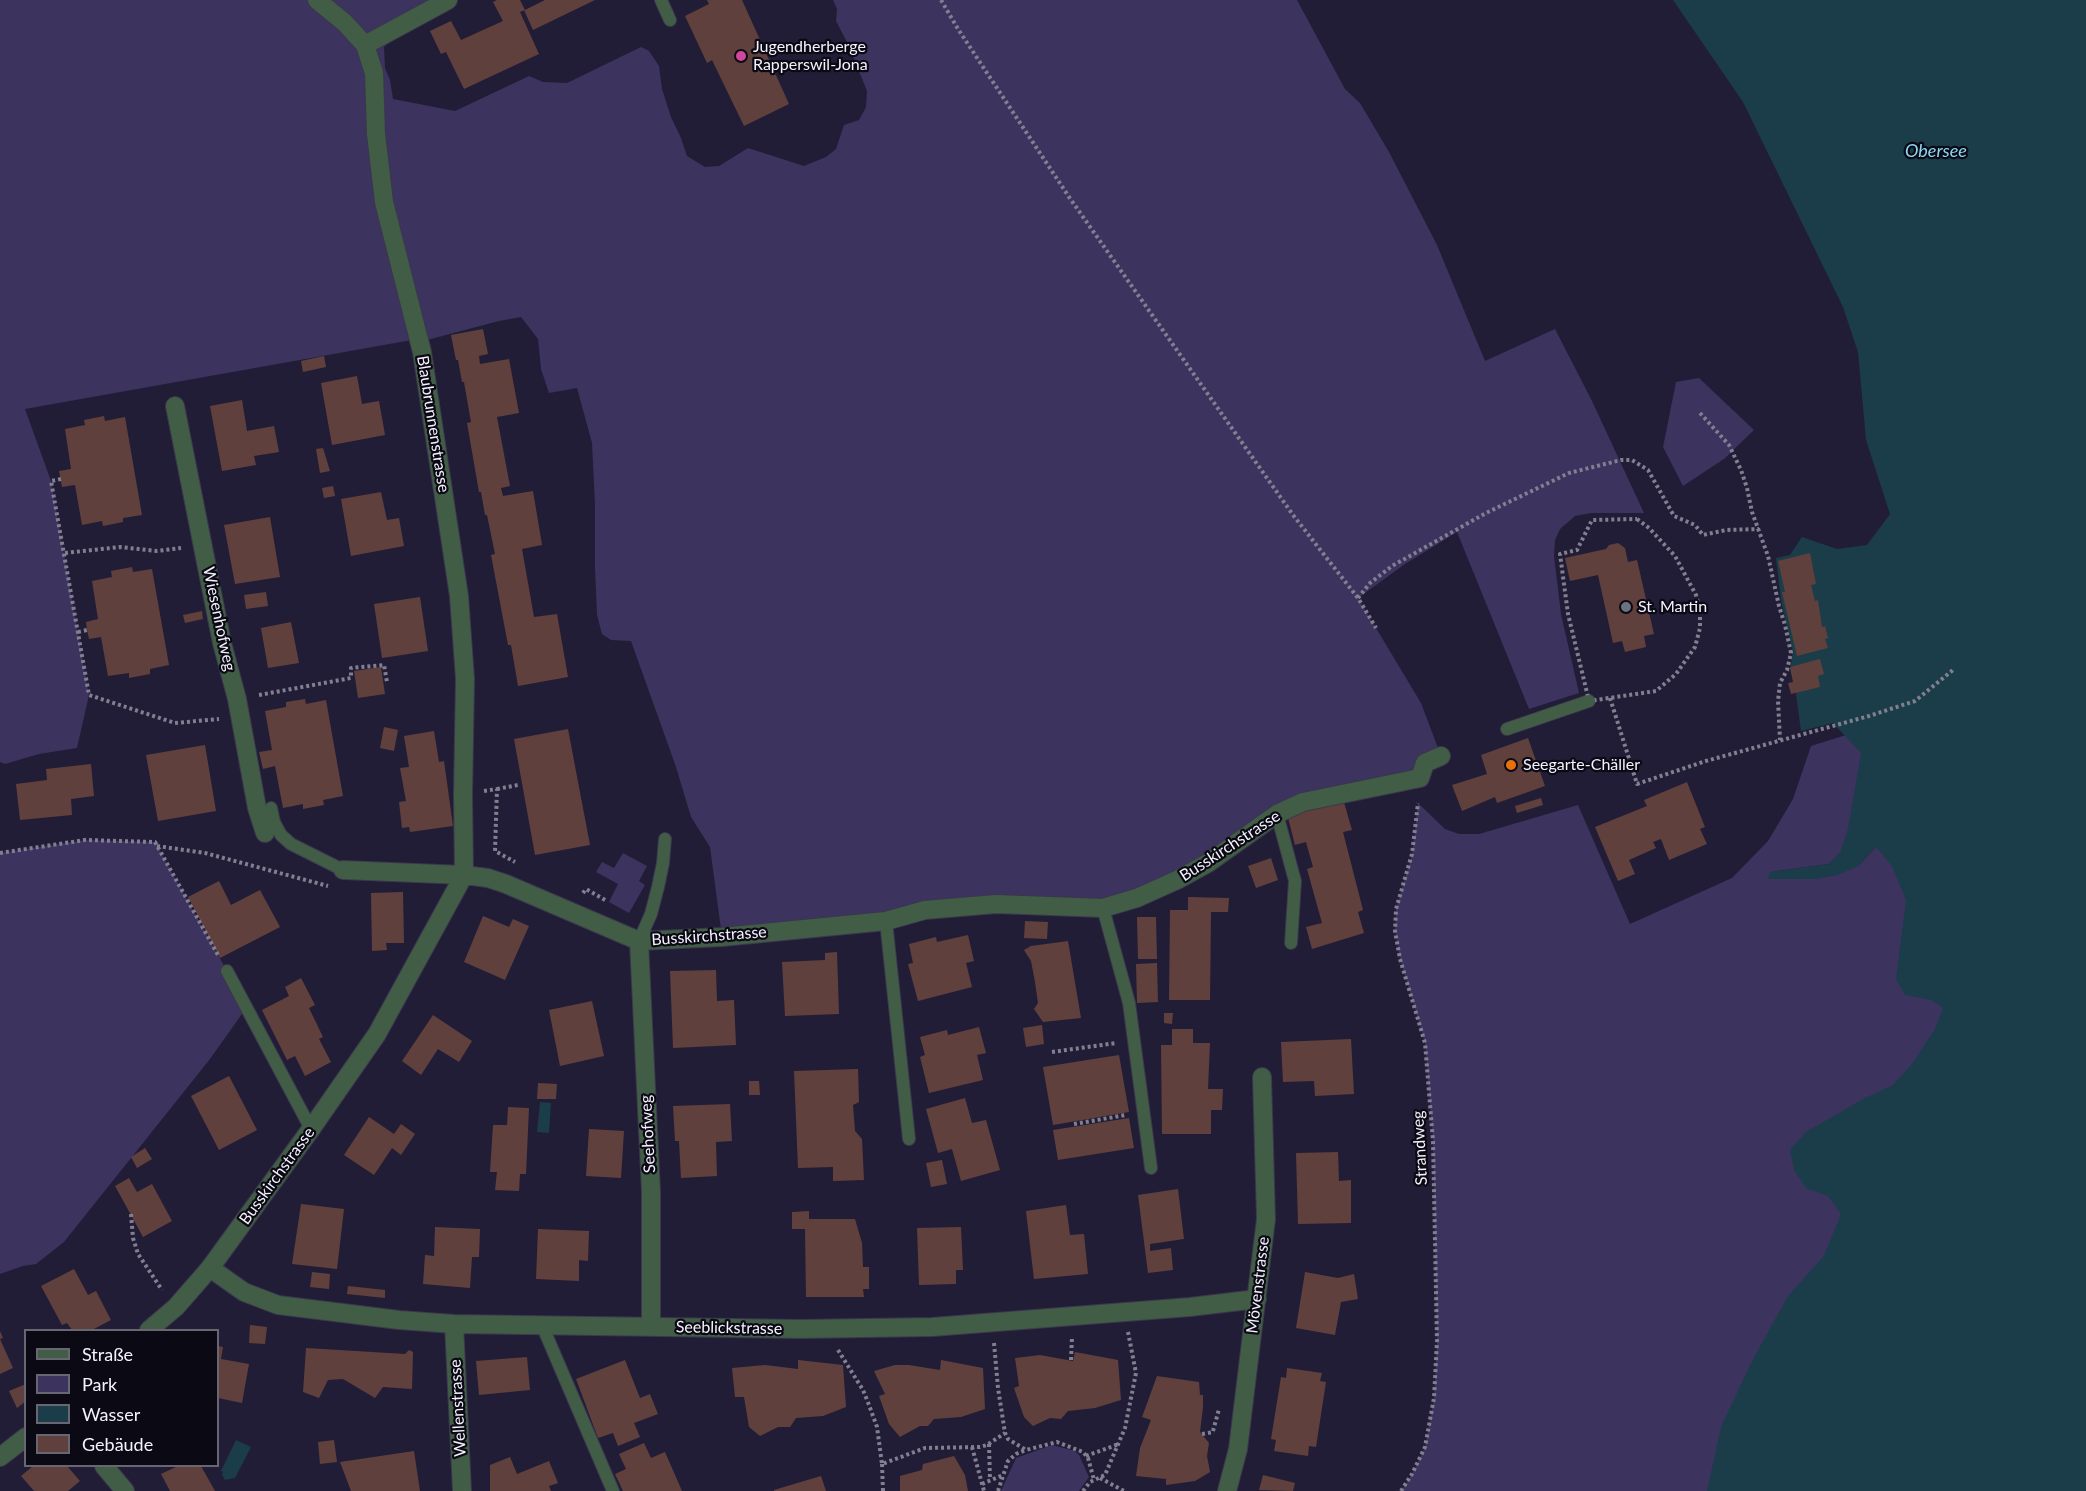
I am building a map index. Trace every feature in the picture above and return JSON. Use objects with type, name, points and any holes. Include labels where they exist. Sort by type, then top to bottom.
[{"type":"street","name":"Blaubrunnenstrasse","points":[[317,0],[345,22],[365,45],[374,73],[376,134],[384,202],[422,352],[459,596],[465,679],[464,875]]},
{"type":"street","points":[[365,45],[448,0]]},
{"type":"street","name":"Wiesenhofweg","points":[[175,406],[222,643],[241,717],[257,808],[265,833]]},
{"type":"street","name":"Busskirchstrasse","points":[[150,1329],[176,1307],[210,1268],[311,1129],[376,1034],[464,875],[488,878],[506,884],[639,940],[722,937],[886,921],[926,910],[996,904],[1103,908],[1137,898],[1178,880],[1208,863],[1278,814],[1303,802],[1420,778],[1425,763],[1441,756]]},
{"type":"street","points":[[343,870],[464,875]]},
{"type":"street","name":"Seehofweg","points":[[639,940],[651,1192],[651,1327]]},
{"type":"street","name":"Mövenstrasse","points":[[1227,1491],[1238,1449],[1266,1219],[1262,1077]]},
{"type":"street","name":"Seeblickstrasse","points":[[210,1268],[244,1292],[278,1305],[399,1320],[454,1324],[801,1329],[932,1327],[1190,1307],[1257,1299]]},
{"type":"street","name":"Wellenstrasse","points":[[454,1324],[462,1491]]},
{"type":"street","points":[[0,1457],[24,1439]]},
{"type":"street","points":[[105,1467],[125,1491]]},
{"type":"lane","points":[[661,0],[670,20]]},
{"type":"lane","points":[[1506,729],[1589,701]]},
{"type":"lane","points":[[271,808],[274,822],[291,844],[343,870]]},
{"type":"lane","points":[[1278,814],[1295,881],[1291,943]]},
{"type":"lane","points":[[639,940],[651,914],[658,887],[665,839]]},
{"type":"lane","points":[[1103,908],[1129,1003],[1151,1168]]},
{"type":"lane","points":[[886,921],[909,1139]]},
{"type":"lane","points":[[227,971],[311,1129]]},
{"type":"lane","points":[[542,1325],[613,1491]]},
{"type":"path","points":[[941,0],[1069,198],[1293,515],[1358,598],[1376,628]]},
{"type":"path","points":[[1700,413],[1729,445],[1747,488],[1752,512],[1768,556],[1791,653],[1787,670],[1780,683],[1778,701],[1780,740]]},
{"type":"path","points":[[1358,598],[1370,583],[1392,566],[1486,513],[1569,473],[1621,460],[1632,460],[1648,470],[1674,516],[1695,525],[1703,535],[1726,530],[1759,529]]},
{"type":"path","points":[[61,479],[51,481],[89,695],[175,723],[241,717]]},
{"type":"path","points":[[1637,519],[1649,528],[1675,556],[1696,595],[1700,610],[1700,628],[1695,647],[1676,674],[1656,691],[1589,701],[1568,614],[1560,554],[1577,550],[1592,520],[1637,519]]},
{"type":"path","points":[[65,553],[120,547],[157,551],[204,545]]},
{"type":"path","points":[[78,632],[87,630]]},
{"type":"path","points":[[279,691],[351,678],[351,668],[384,665],[387,682]]},
{"type":"path","points":[[1610,698],[1637,784],[1706,761],[1915,701],[1953,670]]},
{"type":"path","points":[[463,795],[518,786]]},
{"type":"path","points":[[497,789],[495,851],[524,867]]},
{"type":"path","name":"Strandweg","points":[[1401,1491],[1425,1448],[1434,1398],[1437,1341],[1433,1140],[1425,1043],[1400,959],[1395,931],[1396,909],[1412,854],[1418,803]]},
{"type":"path","points":[[0,853],[85,840],[155,842],[227,971]]},
{"type":"path","points":[[581,897],[586,889],[607,901]]},
{"type":"path","points":[[1052,1052],[1134,1041]]},
{"type":"path","points":[[1074,1124],[1144,1112]]},
{"type":"path","points":[[131,1214],[133,1238],[138,1254],[156,1284],[176,1307]]},
{"type":"path","points":[[1083,1491],[1090,1482],[1105,1475],[1127,1418],[1136,1373],[1128,1328]]},
{"type":"path","points":[[1071,1360],[1072,1334]]},
{"type":"path","points":[[994,1338],[1005,1433],[1013,1444],[1026,1450]]},
{"type":"path","points":[[834,1344],[866,1397],[877,1427],[884,1491]]},
{"type":"path","points":[[882,1464],[925,1448],[972,1447],[989,1444],[1005,1433]]},
{"type":"path","points":[[998,1491],[1012,1457],[1026,1450],[1057,1442],[1083,1452],[1094,1480]]},
{"type":"path","points":[[1086,1456],[1119,1443]]},
{"type":"path","points":[[989,1444],[990,1480]]},
{"type":"path","points":[[972,1447],[984,1491]]},
{"type":"path","points":[[982,1484],[1004,1475]]},
{"type":"path","points":[[1100,1478],[1124,1491]]},
{"type":"green space","points":[[0,0],[455,0],[399,32],[384,47],[385,68],[390,80],[393,99],[455,111],[529,76],[543,82],[567,83],[641,47],[649,51],[659,66],[662,89],[687,156],[705,167],[719,166],[748,148],[804,166],[826,157],[836,149],[844,125],[859,120],[866,107],[867,91],[836,21],[837,9],[833,0],[1297,0],[1345,89],[1360,103],[1389,152],[1437,245],[1485,361],[1555,329],[1592,401],[1644,513],[1591,513],[1575,516],[1560,529],[1555,540],[1554,556],[1561,614],[1579,693],[1529,709],[1457,532],[1405,564],[1358,598],[1421,703],[1441,756],[1420,778],[1303,802],[1137,898],[996,904],[722,937],[710,847],[691,817],[676,767],[631,641],[611,640],[602,634],[597,615],[592,443],[577,388],[549,393],[541,369],[538,339],[521,317],[427,340],[412,340],[25,409],[51,481],[89,695],[77,748],[39,754],[5,764],[0,762]]},
{"type":"green space","points":[[1699,378],[1754,430],[1724,459],[1683,486],[1663,447],[1676,382]]},
{"type":"green space","points":[[1846,735],[2086,823],[1962,1491],[1401,1491],[1425,1447],[1434,1398],[1437,1341],[1433,1141],[1425,1043],[1400,959],[1395,931],[1396,909],[1412,854],[1418,803],[1445,829],[1459,834],[1479,834],[1578,805],[1630,924],[1732,878],[1768,841],[1793,799],[1811,746]],"holes":[[[1876,847],[1858,866],[1770,872],[1829,864],[1840,853]]]},
{"type":"green space","points":[[85,840],[155,842],[227,971],[244,1011],[210,1059],[64,1242],[36,1264],[0,1274],[0,853]]},
{"type":"green space","points":[[623,853],[647,866],[639,881],[645,885],[629,913],[609,902],[618,884],[596,872],[602,862],[614,868]]},
{"type":"green space","points":[[1052,1445],[1075,1451],[1079,1455],[1089,1477],[1079,1491],[1001,1491],[1016,1458]]},
{"type":"water","name":"Obersee","points":[[1673,0],[2086,0],[2086,1491],[1707,1491],[1721,1427],[1752,1361],[1788,1296],[1824,1256],[1841,1214],[1828,1196],[1806,1188],[1794,1170],[1790,1150],[1806,1132],[1861,1100],[1893,1085],[1912,1064],[1935,1029],[1943,1008],[1931,1000],[1905,995],[1896,979],[1906,900],[1892,866],[1876,847],[1858,866],[1837,875],[1816,879],[1768,879],[1770,872],[1829,864],[1840,853],[1848,829],[1861,753],[1833,723],[1801,731],[1795,686],[1790,670],[1793,652],[1781,600],[1776,558],[1790,555],[1802,537],[1837,549],[1867,545],[1890,514],[1866,440],[1858,352],[1843,307],[1743,102]]},
{"type":"water","points":[[540,1102],[551,1103],[549,1133],[537,1132]]},
{"type":"water","points":[[236,1440],[251,1447],[235,1478],[225,1480],[221,1471]]},
{"type":"building","points":[[520,0],[525,10],[545,0],[595,0],[533,30],[524,10],[520,12],[539,54],[464,89],[446,52],[441,54],[430,31],[451,21],[461,40],[503,21],[493,2]]},
{"type":"building","points":[[707,0],[742,0],[789,104],[744,126],[712,60],[707,63],[685,16],[709,4]]},
{"type":"building","points":[[483,329],[488,354],[479,356],[480,364],[509,359],[519,413],[497,417],[510,486],[501,488],[503,496],[533,491],[542,545],[522,549],[534,617],[557,614],[568,677],[518,686],[491,555],[495,554],[487,515],[485,515],[481,492],[479,492],[467,423],[471,422],[464,382],[462,382],[451,335]]},
{"type":"building","points":[[324,356],[326,367],[303,372],[301,361]]},
{"type":"building","points":[[357,376],[362,404],[379,401],[385,435],[332,445],[321,383]]},
{"type":"building","points":[[242,400],[247,431],[274,426],[279,452],[254,456],[256,465],[222,471],[210,406]]},
{"type":"building","points":[[104,416],[105,421],[125,417],[142,515],[123,518],[123,522],[103,526],[102,521],[82,525],[75,485],[62,487],[59,471],[71,469],[65,429],[85,425],[84,420]]},
{"type":"building","points":[[323,448],[330,471],[320,473],[316,449]]},
{"type":"building","points":[[333,486],[335,496],[324,498],[322,488]]},
{"type":"building","points":[[381,492],[387,520],[399,518],[404,546],[351,556],[341,499]]},
{"type":"building","points":[[270,517],[280,577],[235,584],[224,525]]},
{"type":"building","name":"St. Martin","points":[[1618,543],[1625,548],[1628,562],[1637,560],[1654,634],[1644,636],[1646,647],[1625,652],[1622,641],[1613,643],[1598,575],[1570,581],[1565,558],[1606,549],[1609,545]]},
{"type":"building","points":[[1810,553],[1816,584],[1811,585],[1815,601],[1818,600],[1822,627],[1825,626],[1828,638],[1825,639],[1828,648],[1797,656],[1782,592],[1785,592],[1778,561]]},
{"type":"building","points":[[132,567],[133,572],[152,569],[169,665],[150,669],[150,674],[129,678],[129,673],[108,676],[101,637],[89,639],[87,630],[86,622],[98,619],[92,581],[112,577],[111,571]]},
{"type":"building","points":[[266,592],[268,606],[246,609],[244,595]]},
{"type":"building","points":[[420,597],[428,651],[382,658],[374,604]]},
{"type":"building","points":[[202,611],[203,619],[185,623],[183,615]]},
{"type":"building","points":[[291,622],[299,663],[268,668],[261,628]]},
{"type":"building","points":[[1820,659],[1824,674],[1818,676],[1820,687],[1791,694],[1788,683],[1793,682],[1790,667]]},
{"type":"building","points":[[381,667],[385,694],[358,698],[354,671]]},
{"type":"building","points":[[305,699],[306,704],[326,700],[343,796],[323,800],[324,805],[303,809],[303,804],[283,808],[275,766],[263,769],[259,752],[272,750],[265,711],[286,707],[286,702]]},
{"type":"building","points":[[384,727],[398,730],[394,751],[380,748]]},
{"type":"building","points":[[568,729],[590,845],[535,855],[514,739]]},
{"type":"building","points":[[434,731],[439,762],[444,761],[453,826],[410,832],[409,827],[402,828],[399,802],[406,801],[400,768],[409,767],[404,736]]},
{"type":"building","name":"Seegarte-Chäller","points":[[1528,738],[1545,786],[1497,803],[1495,797],[1462,811],[1452,785],[1487,774],[1481,755]]},
{"type":"building","points":[[205,745],[216,811],[158,821],[146,755]]},
{"type":"building","points":[[91,764],[94,796],[71,799],[72,815],[20,820],[16,784],[47,780],[46,769]]},
{"type":"building","points":[[1687,782],[1705,827],[1700,829],[1707,844],[1669,860],[1661,839],[1653,842],[1656,848],[1629,860],[1635,874],[1618,881],[1595,827],[1647,806],[1644,800]]},
{"type":"building","points":[[1541,798],[1543,805],[1517,813],[1515,806]]},
{"type":"building","points":[[1343,799],[1352,830],[1343,832],[1363,910],[1358,912],[1364,933],[1312,949],[1306,927],[1322,923],[1307,869],[1313,867],[1306,842],[1295,845],[1287,814]]},
{"type":"building","points":[[1271,858],[1278,880],[1256,888],[1248,866]]},
{"type":"building","points":[[219,881],[231,905],[260,890],[280,927],[220,958],[188,897]]},
{"type":"building","points":[[403,892],[404,943],[386,943],[387,950],[372,951],[371,893]]},
{"type":"building","points":[[1188,897],[1229,898],[1228,912],[1211,912],[1210,1000],[1169,1000],[1170,910],[1188,910]]},
{"type":"building","points":[[483,916],[509,927],[513,919],[529,926],[505,980],[464,962]]},
{"type":"building","points":[[1137,917],[1156,917],[1157,959],[1138,959]]},
{"type":"building","points":[[1025,921],[1048,922],[1047,939],[1024,938]]},
{"type":"building","points":[[968,935],[974,961],[966,963],[972,987],[918,1001],[908,964],[913,963],[909,944],[936,937],[937,942]]},
{"type":"building","points":[[1068,941],[1081,1018],[1043,1022],[1034,1009],[1038,1003],[1035,982],[1031,961],[1024,950],[1031,946]]},
{"type":"building","points":[[837,952],[839,1014],[785,1016],[782,962],[825,960],[825,953]]},
{"type":"building","points":[[1157,963],[1158,1002],[1137,1003],[1136,964]]},
{"type":"building","points":[[716,970],[717,1001],[734,1000],[736,1045],[673,1048],[670,971]]},
{"type":"building","points":[[301,978],[315,1005],[309,1008],[323,1037],[319,1039],[331,1062],[305,1076],[295,1056],[287,1060],[262,1010],[289,996],[285,987]]},
{"type":"building","points":[[592,1001],[604,1056],[560,1066],[549,1010]]},
{"type":"building","points":[[1164,1013],[1173,1013],[1172,1024],[1164,1023]]},
{"type":"building","points":[[433,1015],[472,1041],[459,1062],[438,1049],[421,1075],[402,1061]]},
{"type":"building","points":[[1042,1025],[1044,1044],[1026,1047],[1023,1028]]},
{"type":"building","points":[[979,1027],[986,1053],[977,1055],[983,1080],[929,1093],[920,1057],[925,1055],[920,1037],[947,1030],[948,1035]]},
{"type":"building","points":[[1172,1029],[1193,1029],[1193,1043],[1210,1043],[1208,1089],[1223,1089],[1222,1110],[1211,1110],[1211,1134],[1162,1134],[1161,1045],[1172,1045]]},
{"type":"building","points":[[1351,1039],[1354,1094],[1315,1096],[1314,1081],[1283,1082],[1281,1042]]},
{"type":"building","points":[[1119,1055],[1129,1112],[1053,1125],[1043,1067]]},
{"type":"building","points":[[858,1069],[859,1102],[853,1105],[855,1131],[862,1139],[864,1180],[833,1181],[833,1167],[798,1168],[794,1071]]},
{"type":"building","points":[[229,1076],[257,1130],[219,1150],[191,1096]]},
{"type":"building","points":[[749,1081],[759,1081],[760,1095],[749,1095]]},
{"type":"building","points":[[538,1083],[557,1084],[556,1099],[537,1099]]},
{"type":"building","points":[[965,1098],[972,1123],[986,1120],[1000,1170],[961,1181],[952,1149],[938,1153],[926,1109]]},
{"type":"building","points":[[730,1104],[732,1141],[716,1142],[717,1176],[681,1178],[679,1141],[675,1141],[673,1106]]},
{"type":"building","points":[[508,1107],[529,1108],[526,1174],[520,1174],[519,1191],[495,1190],[497,1172],[490,1172],[493,1125],[507,1125]]},
{"type":"building","points":[[369,1117],[394,1134],[401,1124],[415,1134],[401,1155],[392,1148],[374,1175],[344,1155]]},
{"type":"building","points":[[1129,1118],[1134,1148],[1058,1160],[1053,1130]]},
{"type":"building","points":[[589,1129],[624,1131],[621,1178],[586,1176]]},
{"type":"building","points":[[145,1148],[152,1159],[137,1168],[131,1157]]},
{"type":"building","points":[[1338,1152],[1339,1181],[1351,1180],[1351,1223],[1298,1224],[1296,1153]]},
{"type":"building","points":[[942,1160],[947,1184],[931,1187],[926,1163]]},
{"type":"building","points":[[129,1178],[137,1192],[152,1184],[172,1221],[143,1237],[115,1186]]},
{"type":"building","points":[[1178,1189],[1184,1239],[1150,1244],[1150,1251],[1171,1248],[1173,1270],[1148,1273],[1138,1195]]},
{"type":"building","points":[[301,1204],[344,1209],[337,1269],[292,1264]]},
{"type":"building","points":[[1066,1205],[1070,1235],[1084,1234],[1088,1274],[1034,1279],[1026,1211]]},
{"type":"building","points":[[809,1211],[809,1219],[855,1219],[862,1243],[863,1267],[869,1267],[869,1289],[863,1289],[864,1297],[806,1297],[805,1229],[792,1229],[792,1212]]},
{"type":"building","points":[[435,1227],[480,1229],[479,1257],[472,1257],[470,1288],[423,1284],[425,1255],[434,1256]]},
{"type":"building","points":[[961,1227],[963,1270],[956,1270],[956,1284],[919,1285],[917,1228]]},
{"type":"building","points":[[538,1229],[589,1231],[588,1261],[579,1260],[579,1281],[536,1279]]},
{"type":"building","points":[[74,1269],[88,1295],[96,1291],[111,1320],[94,1329],[71,1329],[67,1323],[62,1325],[41,1286]]},
{"type":"building","points":[[312,1272],[330,1274],[329,1289],[310,1287]]},
{"type":"building","points":[[1305,1272],[1338,1278],[1354,1274],[1358,1299],[1341,1302],[1335,1335],[1296,1328]]},
{"type":"building","points":[[348,1286],[385,1290],[385,1298],[347,1294]]},
{"type":"building","points":[[250,1325],[267,1327],[265,1344],[249,1343]]},
{"type":"building","points":[[0,1339],[13,1368],[0,1374]]},
{"type":"building","points":[[219,1346],[223,1347],[221,1359],[249,1364],[242,1403],[219,1398]]},
{"type":"building","points":[[306,1348],[405,1354],[409,1350],[413,1352],[412,1389],[383,1387],[375,1398],[343,1379],[328,1380],[319,1398],[303,1392]]},
{"type":"building","points":[[1075,1352],[1118,1360],[1121,1400],[1095,1408],[1068,1411],[1061,1419],[1050,1418],[1033,1426],[1024,1417],[1014,1388],[1019,1386],[1015,1358],[1040,1355],[1073,1361]]},
{"type":"building","points":[[527,1357],[530,1390],[479,1395],[476,1361]]},
{"type":"building","points":[[625,1360],[640,1398],[650,1394],[658,1414],[634,1423],[640,1437],[618,1446],[613,1433],[598,1438],[576,1379]]},
{"type":"building","points":[[798,1360],[843,1365],[846,1407],[823,1416],[796,1418],[790,1427],[778,1427],[760,1436],[749,1427],[744,1397],[735,1397],[732,1368],[765,1365],[798,1369]]},
{"type":"building","points":[[941,1360],[983,1368],[985,1409],[961,1417],[934,1419],[928,1426],[920,1426],[900,1437],[889,1424],[879,1396],[885,1394],[874,1371],[895,1365],[940,1370]]},
{"type":"building","points":[[1287,1368],[1322,1373],[1320,1381],[1326,1382],[1316,1447],[1309,1446],[1308,1456],[1274,1451],[1276,1440],[1271,1439],[1281,1377],[1286,1378]]},
{"type":"building","points":[[1157,1376],[1199,1382],[1200,1395],[1203,1395],[1200,1432],[1209,1443],[1207,1456],[1210,1472],[1195,1481],[1166,1485],[1166,1479],[1136,1476],[1140,1448],[1151,1420],[1142,1417]]},
{"type":"building","points":[[24,1385],[24,1403],[17,1408],[9,1391]]},
{"type":"building","points":[[334,1440],[337,1462],[320,1464],[318,1442]]},
{"type":"building","points":[[644,1443],[651,1458],[665,1452],[682,1491],[623,1491],[615,1474],[626,1469],[619,1454]]},
{"type":"building","points":[[414,1451],[420,1491],[351,1491],[340,1462]]},
{"type":"building","points":[[954,1456],[965,1475],[968,1491],[900,1491],[900,1476],[922,1470],[923,1464]]},
{"type":"building","points":[[510,1457],[517,1474],[549,1461],[558,1483],[549,1486],[551,1491],[490,1491],[490,1465]]},
{"type":"building","points":[[32,1467],[68,1467],[80,1481],[68,1491],[34,1491],[21,1476]]},
{"type":"building","points":[[176,1467],[202,1467],[215,1491],[170,1491],[161,1474]]},
{"type":"building","points":[[1263,1475],[1295,1483],[1293,1491],[1259,1490]]},
{"type":"building","points":[[821,1476],[826,1491],[774,1491],[774,1490]]},
{"type":"place","name":"Jugendherberge Rapperswil-Jona","points":[[741,56]]},
{"type":"place","name":"St. Martin","points":[[1626,607]]},
{"type":"place","name":"Seegarte-Chäller","points":[[1511,765]]}]
